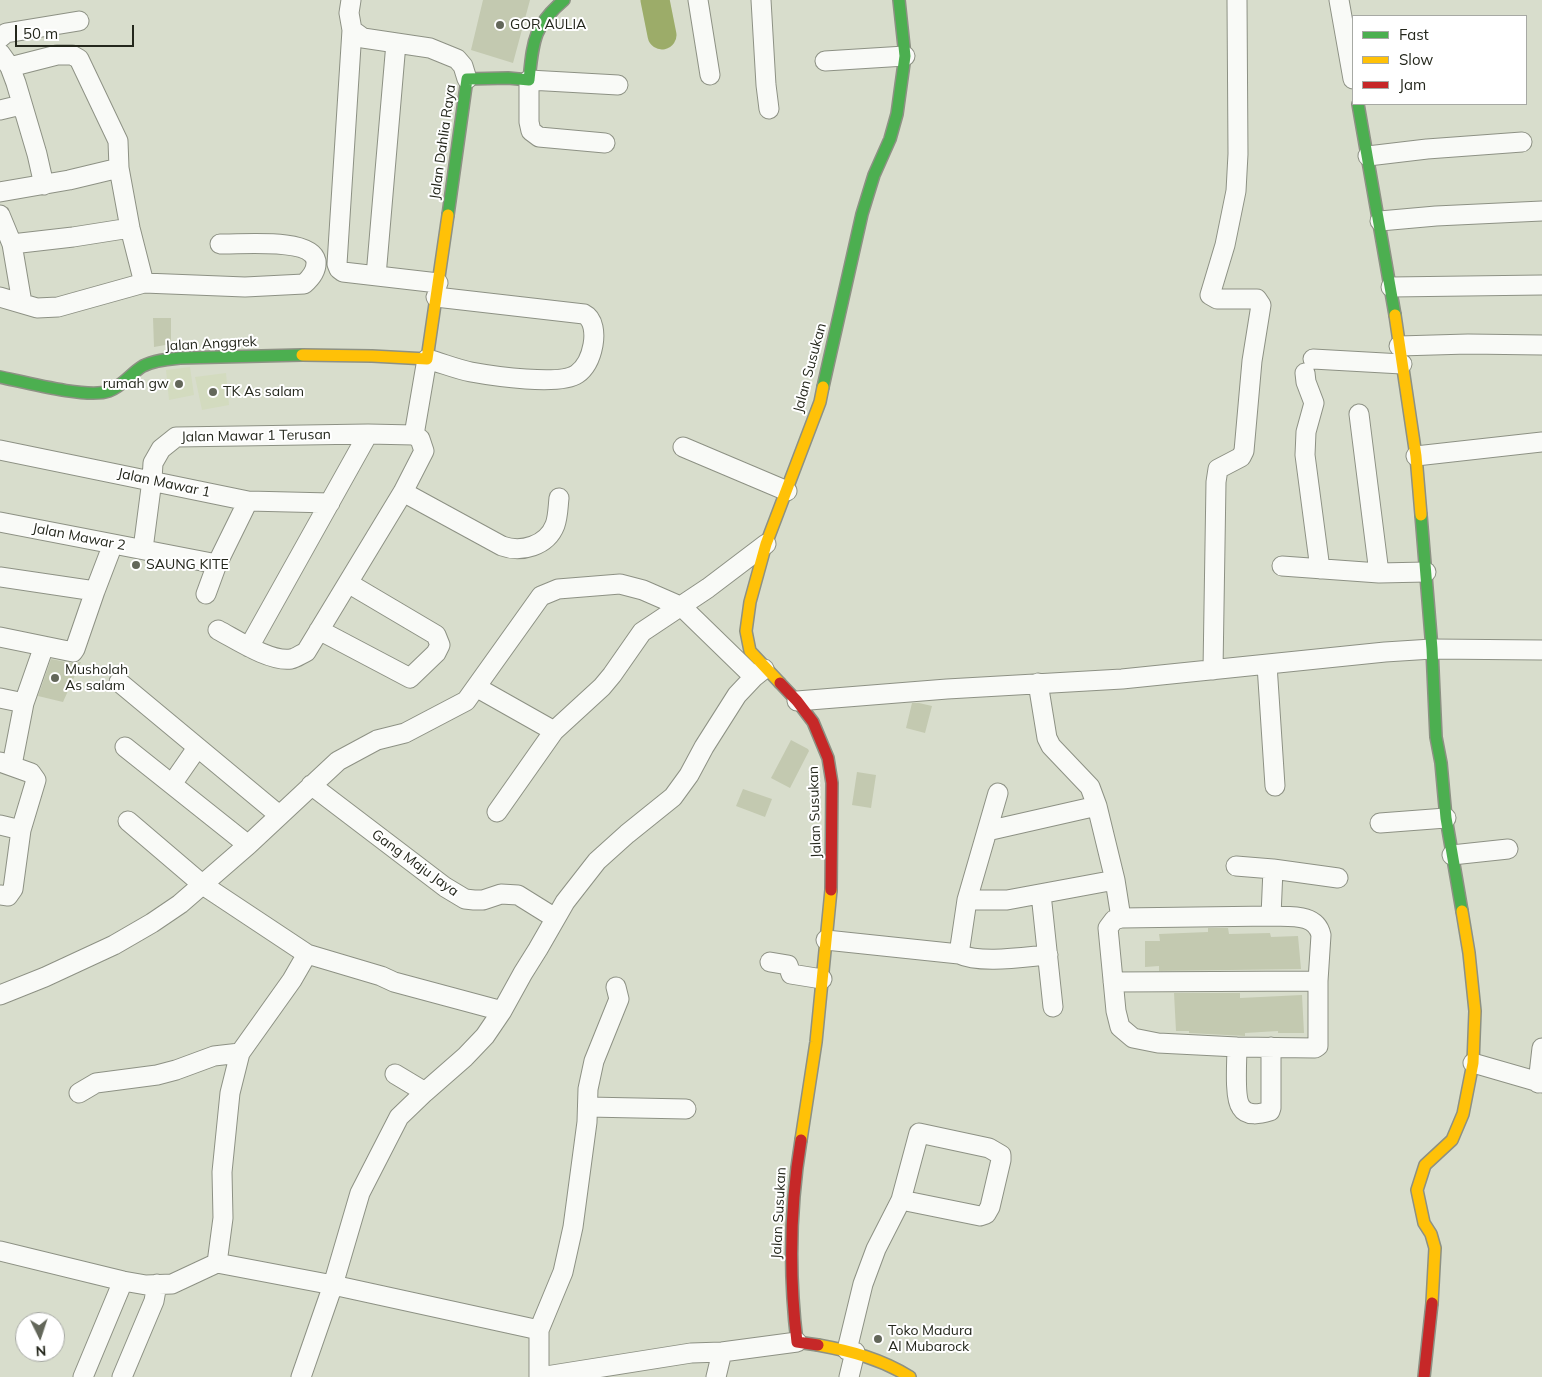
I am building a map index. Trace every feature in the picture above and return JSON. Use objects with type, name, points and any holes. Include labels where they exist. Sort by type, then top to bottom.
[{"type":"street","points":[[218,630],[249,647],[279,659],[293,659],[306,652],[403,492],[424,451],[420,440],[414,436],[427,359],[470,372],[508,377],[560,380],[577,374],[587,363],[591,355],[594,337],[589,316],[584,314],[437,290],[376,276],[338,270],[352,30],[349,13],[351,0]]},
{"type":"street","points":[[564,0],[551,10],[539,24],[535,35],[529,80],[529,122],[531,131],[539,137],[605,143]]},
{"type":"street","points":[[698,0],[710,75]]},
{"type":"street","points":[[761,0],[769,109]]},
{"type":"street","name":"Jalan Susukan","points":[[797,1342],[792,1282],[794,1182],[816,1042],[832,880],[832,783],[828,758],[813,722],[797,701],[760,672],[750,651],[746,632],[750,602],[766,544],[820,402],[862,214],[874,175],[890,139],[897,114],[905,56],[899,0]]},
{"type":"street","points":[[1213,670],[1216,482],[1218,470],[1242,457],[1244,451],[1252,361],[1261,305],[1257,299],[1216,299],[1210,295],[1225,245],[1236,191],[1238,154],[1237,0]]},
{"type":"street","points":[[1339,0],[1352,73]]},
{"type":"street","points":[[0,38],[6,33],[79,21]]},
{"type":"street","points":[[352,30],[363,38],[430,48],[457,59],[463,66],[468,80]]},
{"type":"street","points":[[376,276],[396,43]]},
{"type":"street","points":[[44,185],[16,83],[5,60],[72,55],[79,59],[118,141],[119,168],[130,228],[144,283]]},
{"type":"street","points":[[825,61],[905,56]]},
{"type":"street","name":"Jalan Dahlia Raya","points":[[427,359],[468,80],[501,78],[529,80]]},
{"type":"street","points":[[529,80],[618,85]]},
{"type":"street","points":[[0,110],[21,105]]},
{"type":"street","points":[[1358,105],[1392,287],[1400,355],[1416,456],[1432,649],[1436,737],[1441,763],[1446,818],[1469,953],[1475,1011],[1473,1063],[1463,1114],[1452,1140],[1425,1166],[1417,1190],[1424,1223],[1431,1234],[1435,1248],[1433,1296],[1424,1377]]},
{"type":"street","points":[[1368,156],[1427,149],[1522,142]]},
{"type":"street","points":[[0,192],[44,185],[119,168]]},
{"type":"street","points":[[1380,221],[1436,216],[1542,211]]},
{"type":"street","points":[[0,215],[12,244],[22,303]]},
{"type":"street","points":[[12,244],[130,228]]},
{"type":"street","points":[[0,297],[37,308],[58,307],[144,283],[244,286],[304,284],[312,277],[317,267],[315,257],[308,250],[290,245],[220,244]]},
{"type":"street","points":[[1392,287],[1542,285]]},
{"type":"street","points":[[1320,569],[1305,455],[1306,432],[1314,404],[1306,382],[1309,366],[1400,355],[1468,344],[1542,345]]},
{"type":"street","name":"Jalan Anggrek","points":[[0,377],[62,388],[108,392],[123,383],[144,365],[172,359],[345,354],[427,359]]},
{"type":"street","points":[[1359,414],[1379,573]]},
{"type":"street","points":[[249,647],[368,434]]},
{"type":"street","name":"Jalan Mawar 1 Terusan","points":[[143,549],[153,463],[161,449],[176,437],[368,434],[414,436]]},
{"type":"street","points":[[1416,456],[1542,442]]},
{"type":"street","points":[[683,447],[787,491]]},
{"type":"street","name":"Jalan Mawar 1","points":[[0,450],[248,500],[330,503]]},
{"type":"street","points":[[403,492],[502,546],[519,550],[535,545],[552,529],[555,524],[559,498]]},
{"type":"street","points":[[206,594],[217,564],[248,500]]},
{"type":"street","name":"Jalan Mawar 2","points":[[0,522],[217,564]]},
{"type":"street","points":[[0,637],[73,652],[114,544]]},
{"type":"street","points":[[497,812],[554,731],[602,687],[642,632],[682,607],[766,544]]},
{"type":"street","points":[[1282,566],[1379,573],[1426,572]]},
{"type":"street","points":[[0,577],[95,591]]},
{"type":"street","points":[[319,630],[410,678],[436,653],[440,645],[436,635],[348,583]]},
{"type":"street","points":[[0,995],[45,977],[114,945],[152,924],[203,884],[248,845],[338,761],[377,740],[404,733],[466,701],[541,596],[558,589],[620,584],[644,590],[682,607],[760,672],[737,695],[704,747],[689,775],[673,797],[627,834],[597,862],[565,902],[502,1011],[485,1036],[465,1057],[399,1117],[360,1193],[334,1285],[301,1377]]},
{"type":"street","points":[[4,895],[13,889],[21,830],[36,780],[31,773],[6,763],[44,646]]},
{"type":"street","points":[[797,701],[1038,683],[1122,679],[1385,652],[1432,649],[1542,650]]},
{"type":"street","points":[[1266,665],[1275,786]]},
{"type":"street","points":[[119,682],[279,815]]},
{"type":"street","points":[[1038,683],[1047,738],[1051,746],[1090,787],[1097,806],[1115,880],[1121,918]]},
{"type":"street","points":[[476,687],[554,731]]},
{"type":"street","points":[[0,698],[24,703]]},
{"type":"street","points":[[125,746],[248,845]]},
{"type":"street","points":[[172,784],[197,748]]},
{"type":"street","name":"Gang Maju Jaya","points":[[311,786],[465,900],[483,900],[501,894],[518,895],[555,918]]},
{"type":"street","points":[[959,954],[967,900],[998,793]]},
{"type":"street","points":[[988,831],[1097,806]]},
{"type":"street","points":[[1380,824],[1446,818]]},
{"type":"street","points":[[128,821],[203,884],[307,954],[348,968],[372,973],[394,982],[502,1011]]},
{"type":"street","points":[[0,825],[21,830]]},
{"type":"street","points":[[1452,855],[1508,849]]},
{"type":"street","points":[[1236,866],[1338,878]]},
{"type":"street","points":[[1271,916],[1274,870]]},
{"type":"street","points":[[967,900],[1007,900],[1115,880]]},
{"type":"street","points":[[1042,894],[1053,1007]]},
{"type":"street","points":[[1271,916],[1307,918],[1315,922],[1320,935],[1318,1046],[1315,1048],[1237,1047],[1158,1043],[1133,1038],[1120,1026],[1116,1011],[1108,928],[1114,920],[1121,918],[1271,916]]},
{"type":"street","points":[[826,940],[959,954],[979,960],[1048,955]]},
{"type":"street","points":[[217,1263],[223,1218],[222,1172],[230,1093],[240,1054],[292,980],[307,954]]},
{"type":"street","points":[[770,962],[788,964],[790,974],[822,979]]},
{"type":"street","points":[[1113,982],[1318,981]]},
{"type":"street","points":[[616,987],[619,999],[594,1061],[588,1089],[588,1106],[573,1227],[563,1272],[539,1330],[539,1377],[690,1353],[722,1352],[797,1342],[851,1351],[887,1363],[910,1377]]},
{"type":"street","points":[[1237,1047],[1239,1106],[1246,1112],[1260,1114],[1270,1111],[1271,1108],[1271,1047]]},
{"type":"street","points":[[1473,1063],[1540,1083],[1542,1048]]},
{"type":"street","points":[[79,1092],[96,1083],[157,1074],[176,1070],[214,1056],[240,1054]]},
{"type":"street","points":[[395,1074],[425,1092]]},
{"type":"street","points":[[588,1106],[686,1109]]},
{"type":"street","points":[[849,1377],[851,1351],[863,1284],[876,1249],[901,1200],[919,1134],[989,1148],[1001,1155],[990,1207],[986,1214],[980,1216],[901,1200]]},
{"type":"street","points":[[0,1251],[123,1281],[146,1284],[172,1284],[217,1263],[334,1285],[539,1330]]},
{"type":"street","points":[[83,1377],[123,1281]]},
{"type":"street","points":[[122,1377],[154,1301],[157,1284]]},
{"type":"street","points":[[716,1377],[722,1352]]},
{"type":"shaded area","points":[[190,367],[194,395],[169,400],[166,370]]},
{"type":"shaded area","name":"TK As salam","points":[[226,373],[229,405],[202,410],[195,377]]},
{"type":"building","name":"GOR AULIA","points":[[483,0],[530,0],[513,63],[471,50]]},
{"type":"building","points":[[153,318],[171,318],[171,344],[154,347]]},
{"type":"building","name":"Musholah As salam","points":[[51,659],[71,663],[81,662],[63,702],[38,696]]},
{"type":"building","points":[[912,703],[932,706],[925,733],[906,728]]},
{"type":"building","points":[[791,740],[809,751],[790,788],[771,778]]},
{"type":"building","points":[[857,772],[876,775],[871,808],[852,805]]},
{"type":"building","points":[[743,789],[772,799],[765,817],[736,806]]},
{"type":"building","points":[[1208,928],[1228,928],[1229,934],[1270,933],[1271,937],[1298,936],[1301,969],[1159,971],[1159,966],[1145,967],[1145,941],[1160,941],[1159,934],[1208,932]]},
{"type":"building","points":[[1174,993],[1240,993],[1240,998],[1302,995],[1304,1033],[1278,1033],[1278,1031],[1245,1033],[1245,1036],[1176,1031]]},
{"type":"waterway","points":[[655,0],[662,35]]},
{"type":"traffic: fast","points":[[448,215],[467,79],[508,78],[529,80],[536,36],[546,18],[564,0]]},
{"type":"traffic: fast","points":[[823,387],[862,214],[874,175],[890,139],[897,114],[905,56],[899,0]]},
{"type":"traffic: fast","points":[[1358,105],[1395,315]]},
{"type":"traffic: fast","points":[[0,377],[56,389],[99,393],[114,389],[143,366],[162,360],[302,355]]},
{"type":"traffic: fast","points":[[1421,515],[1432,649],[1436,737],[1441,763],[1446,818],[1462,911]]},
{"type":"traffic: slow","points":[[302,355],[427,359],[448,215]]},
{"type":"traffic: slow","points":[[1395,315],[1416,456],[1421,515]]},
{"type":"traffic: slow","points":[[780,683],[750,651],[746,631],[750,602],[766,544],[820,402],[823,387]]},
{"type":"traffic: slow","points":[[801,1140],[816,1042],[831,890]]},
{"type":"traffic: slow","points":[[1432,1303],[1435,1248],[1431,1234],[1424,1223],[1417,1190],[1425,1165],[1452,1140],[1463,1114],[1473,1063],[1475,1011],[1469,953],[1462,911]]},
{"type":"traffic: slow","points":[[818,1345],[865,1356],[888,1365],[910,1377]]},
{"type":"traffic: jam","points":[[780,683],[813,722],[828,758],[832,783],[831,890]]},
{"type":"traffic: jam","points":[[801,1140],[797,1165],[792,1241],[794,1317],[797,1342],[818,1345]]},
{"type":"traffic: jam","points":[[1424,1377],[1432,1303]]},
{"type":"place","name":"GOR AULIA","points":[[500,25]]},
{"type":"place","name":"rumah gw","points":[[179,384]]},
{"type":"place","name":"TK As salam","points":[[213,392]]},
{"type":"place","name":"SAUNG KITE","points":[[136,565]]},
{"type":"place","name":"Musholah As salam","points":[[55,678]]},
{"type":"place","name":"Toko Madura Al Mubarock","points":[[878,1339]]}]
